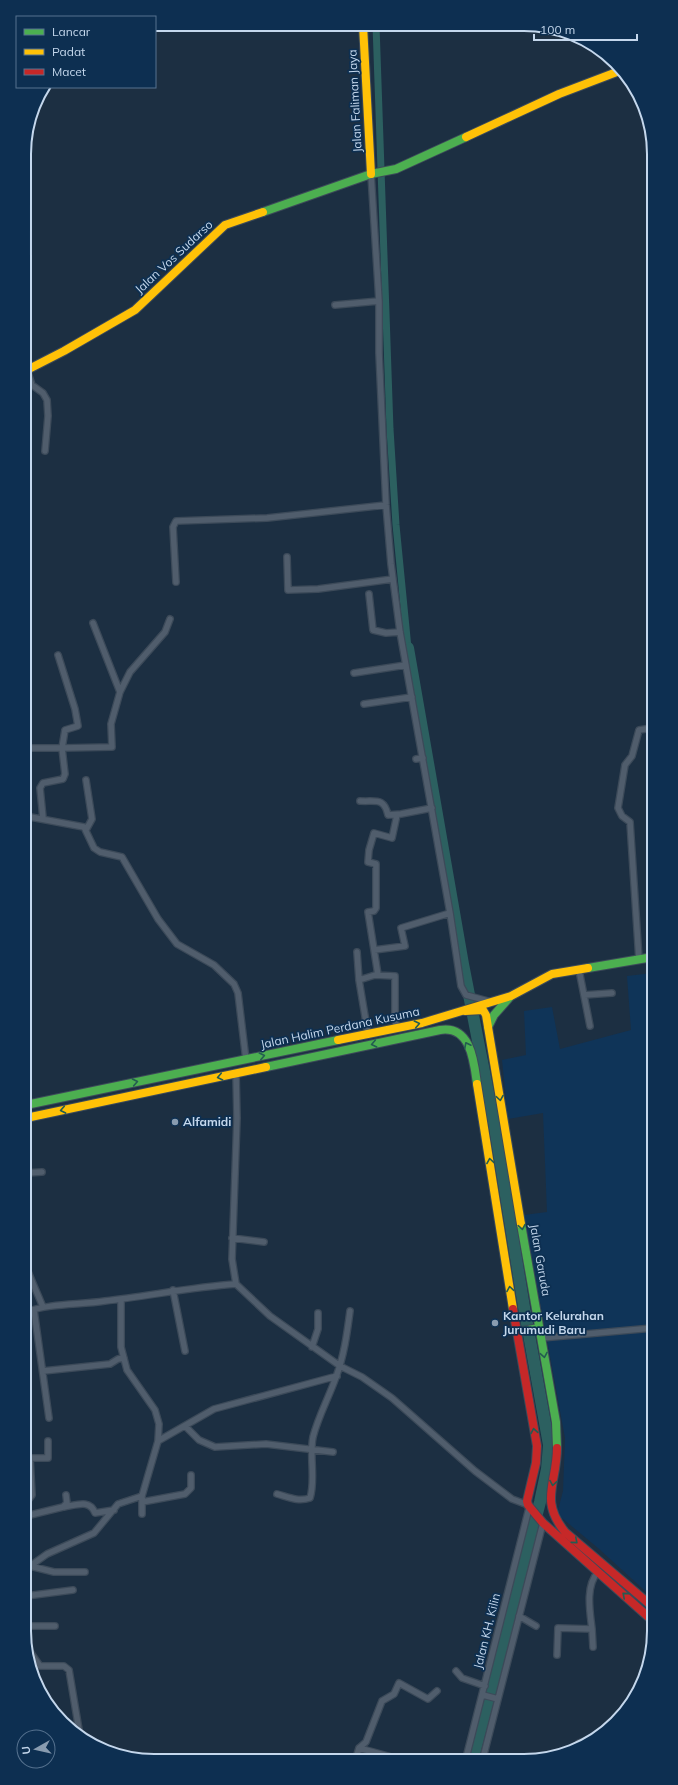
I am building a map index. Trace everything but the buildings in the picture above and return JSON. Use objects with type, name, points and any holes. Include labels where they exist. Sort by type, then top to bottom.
[{"type":"main road","name":"Jalan Faliman Jaya","points":[[363,31],[373,174]]},
{"type":"main road","name":"Jalan Vos Sudarso","points":[[31,367],[135,310],[225,225],[373,174],[396,169],[560,94],[616,72]]},
{"type":"main road","name":"Jalan Halim Perdana Kusuma","points":[[31,1104],[398,1028],[511,996],[552,974],[647,958]]},
{"type":"main road","points":[[488,1027],[501,1004],[511,996]]},
{"type":"main road","name":"Jalan Garuda","points":[[471,1008],[483,1010],[486,1015],[536,1329],[541,1338],[556,1422],[558,1456],[550,1501],[551,1511],[556,1522],[565,1532],[647,1602]]},
{"type":"main road","name":"Jalan Halim Perdana Kusuma","points":[[31,1117],[426,1033],[448,1029],[454,1030],[465,1039],[474,1064],[519,1332]]},
{"type":"main road","points":[[152,1079],[156,1091]]},
{"type":"main road","points":[[97,1090],[99,1103]]},
{"type":"main road","points":[[536,1329],[519,1332],[537,1446],[536,1463],[527,1501],[529,1508],[542,1522],[647,1616]]},
{"type":"street","points":[[373,174],[386,505],[393,579],[400,632],[432,808],[461,986],[471,1008]]},
{"type":"street","points":[[335,305],[379,301]]},
{"type":"street","points":[[31,382],[32,385],[43,393],[47,400],[48,416],[45,451]]},
{"type":"street","points":[[176,582],[173,527],[176,521],[267,518],[386,505]]},
{"type":"street","points":[[287,557],[288,590],[318,589],[393,579]]},
{"type":"street","points":[[369,594],[373,630],[386,633],[400,632]]},
{"type":"street","points":[[31,748],[112,747],[111,724],[120,692],[130,672],[165,632],[170,619]]},
{"type":"street","points":[[93,623],[120,692]]},
{"type":"street","points":[[43,818],[40,788],[42,783],[63,779],[65,774],[62,748],[65,730],[78,726],[75,709],[58,655]]},
{"type":"street","points":[[354,673],[406,665]]},
{"type":"street","points":[[364,704],[412,697]]},
{"type":"street","points":[[639,960],[630,822],[622,816],[618,808],[626,765],[632,756],[639,730],[647,729]]},
{"type":"street","points":[[416,759],[423,758]]},
{"type":"street","points":[[86,780],[92,819],[86,830]]},
{"type":"street","points":[[360,802],[383,803],[386,805],[388,815],[397,815],[432,808]]},
{"type":"street","points":[[378,975],[368,912],[374,911],[376,908],[376,864],[368,862],[369,850],[374,833],[392,838],[397,815]]},
{"type":"street","points":[[31,817],[84,827],[94,848],[100,852],[122,857],[158,919],[177,944],[214,966],[234,984],[238,993],[246,1060]]},
{"type":"street","points":[[374,950],[405,946],[400,928],[450,913]]},
{"type":"street","points":[[357,952],[359,980],[368,1034]]},
{"type":"street","points":[[579,970],[590,1026]]},
{"type":"street","points":[[359,980],[378,975],[395,976],[395,1020],[398,1028]]},
{"type":"street","points":[[584,995],[612,992]]},
{"type":"street","points":[[236,1074],[237,1118],[232,1238],[232,1259],[236,1284],[270,1316],[340,1366],[362,1377],[392,1398],[475,1471],[512,1499],[529,1508]]},
{"type":"street","points":[[31,1173],[42,1172]]},
{"type":"street","points":[[232,1238],[264,1242]]},
{"type":"street","points":[[31,1279],[43,1307]]},
{"type":"street","points":[[31,1311],[43,1307],[121,1299],[173,1290],[236,1284]]},
{"type":"street","points":[[173,1290],[185,1351]]},
{"type":"street","points":[[121,1299],[121,1347],[127,1370],[155,1410],[159,1424],[158,1441],[142,1499],[142,1514]]},
{"type":"street","points":[[34,1310],[49,1418]]},
{"type":"street","points":[[277,1494],[297,1500],[310,1498],[312,1483],[310,1449],[314,1433],[340,1366],[350,1312]]},
{"type":"street","points":[[312,1347],[318,1329],[318,1313]]},
{"type":"street","points":[[541,1338],[647,1329]]},
{"type":"street","points":[[43,1370],[110,1364],[118,1359],[124,1358]]},
{"type":"street","points":[[158,1441],[214,1409],[337,1376]]},
{"type":"street","points":[[185,1426],[199,1440],[215,1447],[266,1444],[333,1452]]},
{"type":"street","points":[[31,1458],[48,1458],[48,1441]]},
{"type":"street","points":[[31,1566],[47,1554],[94,1533],[118,1504],[123,1501],[185,1494],[191,1488],[191,1475]]},
{"type":"street","points":[[31,1476],[31,1496]]},
{"type":"street","points":[[64,1506],[66,1503],[66,1495]]},
{"type":"street","points":[[31,1515],[56,1510],[64,1506],[89,1504],[93,1506],[95,1513],[114,1510]]},
{"type":"street","name":"Jalan KH. Kilin","points":[[467,1754],[484,1695],[529,1508]]},
{"type":"street","points":[[484,1754],[496,1699],[519,1616],[542,1522]]},
{"type":"street","points":[[31,1568],[54,1572],[85,1572]]},
{"type":"street","points":[[593,1647],[590,1602],[592,1579],[598,1572]]},
{"type":"street","points":[[31,1595],[73,1590]]},
{"type":"street","points":[[519,1616],[536,1626]]},
{"type":"street","points":[[31,1626],[55,1626]]},
{"type":"street","points":[[557,1654],[558,1628],[592,1629]]},
{"type":"street","points":[[33,1656],[40,1666],[64,1666],[69,1670],[78,1728]]},
{"type":"street","points":[[456,1671],[462,1678],[485,1686]]},
{"type":"street","points":[[357,1754],[359,1748],[366,1742],[382,1701],[394,1694],[399,1683],[428,1699],[437,1691]]},
{"type":"street","points":[[484,1695],[496,1699]]},
{"type":"street","points":[[359,1748],[381,1754]]},
{"type":"shaded area","points":[[647,974],[647,1593],[598,1548],[557,1514],[563,1491],[565,1438],[524,1215],[547,1212],[543,1113],[508,1119],[502,1060],[526,1055],[524,1011],[552,1007],[560,1049],[631,1030],[627,976]]},
{"type":"waterway","points":[[376,31],[390,429],[396,525],[408,648]]},
{"type":"waterway","points":[[408,648],[463,964],[495,1128],[524,1307],[549,1445],[547,1469],[540,1502],[474,1754]]},
{"type":"traffic: fast","points":[[263,212],[371,174],[396,169],[466,137]]},
{"type":"traffic: fast","points":[[588,968],[647,958]]},
{"type":"traffic: fast","points":[[488,1027],[494,1015],[509,998]]},
{"type":"traffic: fast","points":[[266,1067],[440,1030],[450,1030],[458,1033],[465,1039],[472,1056],[477,1084]]},
{"type":"traffic: fast","points":[[31,1104],[338,1040]]},
{"type":"traffic: fast","points":[[521,1224],[556,1422],[557,1448]]},
{"type":"traffic: fast","points":[[517,1332],[539,1328]]},
{"type":"traffic: slow","points":[[363,31],[371,174]]},
{"type":"traffic: slow","points":[[466,137],[559,94],[616,72]]},
{"type":"traffic: slow","points":[[31,368],[64,351],[135,310],[225,225],[263,212]]},
{"type":"traffic: slow","points":[[338,1040],[422,1023],[511,996],[552,974],[588,968]]},
{"type":"traffic: slow","points":[[465,1011],[483,1010],[486,1015],[521,1224]]},
{"type":"traffic: slow","points":[[31,1117],[266,1067]]},
{"type":"traffic: slow","points":[[477,1084],[513,1309]]},
{"type":"traffic: jam","points":[[513,1309],[537,1446],[536,1463],[527,1501],[528,1505],[543,1523],[647,1616]]},
{"type":"traffic: jam","points":[[557,1448],[551,1491],[551,1501],[557,1521],[565,1532],[647,1602]]},
{"type":"place","name":"Alfamidi","points":[[175,1122]]},
{"type":"place","name":"Kantor Kelurahan Jurumudi Baru","points":[[495,1323]]}]
